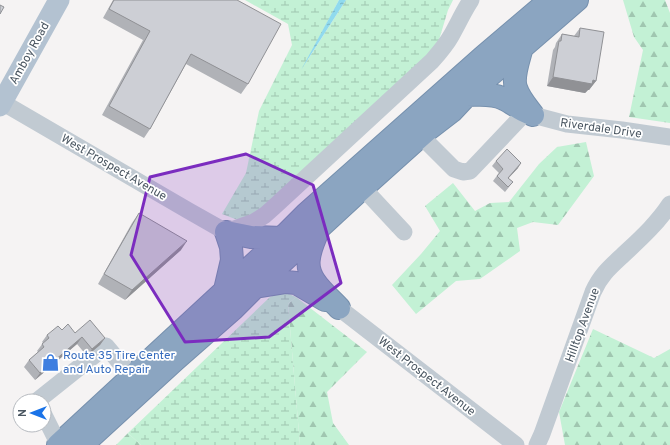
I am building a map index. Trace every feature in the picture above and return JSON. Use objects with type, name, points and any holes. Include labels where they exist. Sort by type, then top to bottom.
[{"type":"highway","points":[[58,445],[282,238],[306,214],[550,0]]},
{"type":"highway","points":[[82,445],[233,309],[363,188],[421,136],[452,111],[467,95],[577,0]]},
{"type":"highway","points":[[522,47],[514,80],[516,89],[530,114]]},
{"type":"highway","points":[[467,95],[496,96],[505,99],[530,114]]},
{"type":"highway","points":[[319,228],[308,260],[309,270],[314,282],[338,308]]},
{"type":"highway","points":[[225,290],[232,260],[231,247],[226,232],[251,237],[282,238]]},
{"type":"highway","points":[[255,287],[286,282],[296,283],[338,308]]},
{"type":"main road","name":"Amboy Road","points":[[1,103],[59,0]]},
{"type":"street","points":[[226,232],[254,222],[265,215],[432,61],[452,35],[471,0]]},
{"type":"street","name":"West Prospect Avenue","points":[[1,103],[226,232]]},
{"type":"street","points":[[421,136],[454,169],[463,172],[470,171],[530,114]]},
{"type":"street","name":"Riverdale Drive","points":[[530,114],[567,124],[670,137]]},
{"type":"street","points":[[363,188],[404,232]]},
{"type":"street","name":"Hilltop Avenue","points":[[536,445],[542,434],[596,284],[607,269],[659,220],[670,204]]},
{"type":"street","name":"West Prospect Avenue","points":[[338,308],[516,445]]},
{"type":"street","points":[[47,393],[106,346],[132,377]]},
{"type":"street","points":[[52,432],[58,445]]},
{"type":"highlighted area","points":[[246,154],[313,185],[341,283],[269,337],[185,342],[131,255],[150,177]]},
{"type":"green space","points":[[245,0],[339,0],[305,64],[346,0],[453,0],[448,10],[436,50],[255,217],[243,222],[222,214],[246,173],[259,111],[292,45],[288,24]]},
{"type":"green space","points":[[623,0],[665,0],[670,13],[670,123],[629,117],[643,50],[634,37]]},
{"type":"green space","points":[[586,142],[594,176],[558,225],[533,222],[517,228],[520,251],[480,279],[456,281],[416,314],[392,285],[440,231],[425,206],[453,183],[475,211],[490,203],[509,202],[539,164],[557,147]]},
{"type":"green space","points":[[280,293],[289,294],[296,297],[288,304],[300,445],[141,445],[128,433],[270,297]]},
{"type":"green space","points":[[296,297],[367,352],[327,392],[333,423],[349,445],[300,445],[288,304]]},
{"type":"green space","points":[[593,329],[654,358],[670,349],[670,445],[565,445],[559,412]]},
{"type":"green space","points":[[128,433],[141,445],[116,445]]},
{"type":"water","points":[[339,0],[346,0],[301,70]]},
{"type":"building","points":[[114,0],[237,0],[281,24],[248,84],[191,54],[150,129],[109,106],[150,31],[109,9]]},
{"type":"building","points":[[0,5],[4,7],[0,14]]},
{"type":"building","points":[[580,28],[604,32],[596,81],[593,80],[592,84],[553,77],[559,41],[561,41],[562,34],[579,37]]},
{"type":"building","points":[[507,149],[521,163],[508,178],[513,182],[508,187],[497,176],[503,169],[496,161]]},
{"type":"building","points":[[139,213],[187,241],[132,290],[104,274]]},
{"type":"building","points":[[90,320],[105,338],[92,349],[82,337],[40,373],[29,360],[44,347],[42,344],[49,338],[47,335],[58,326],[62,330],[68,324],[75,333]]},
{"type":"place","name":"Route 35 Tire Center and Auto Repair","points":[[50,362]]}]
